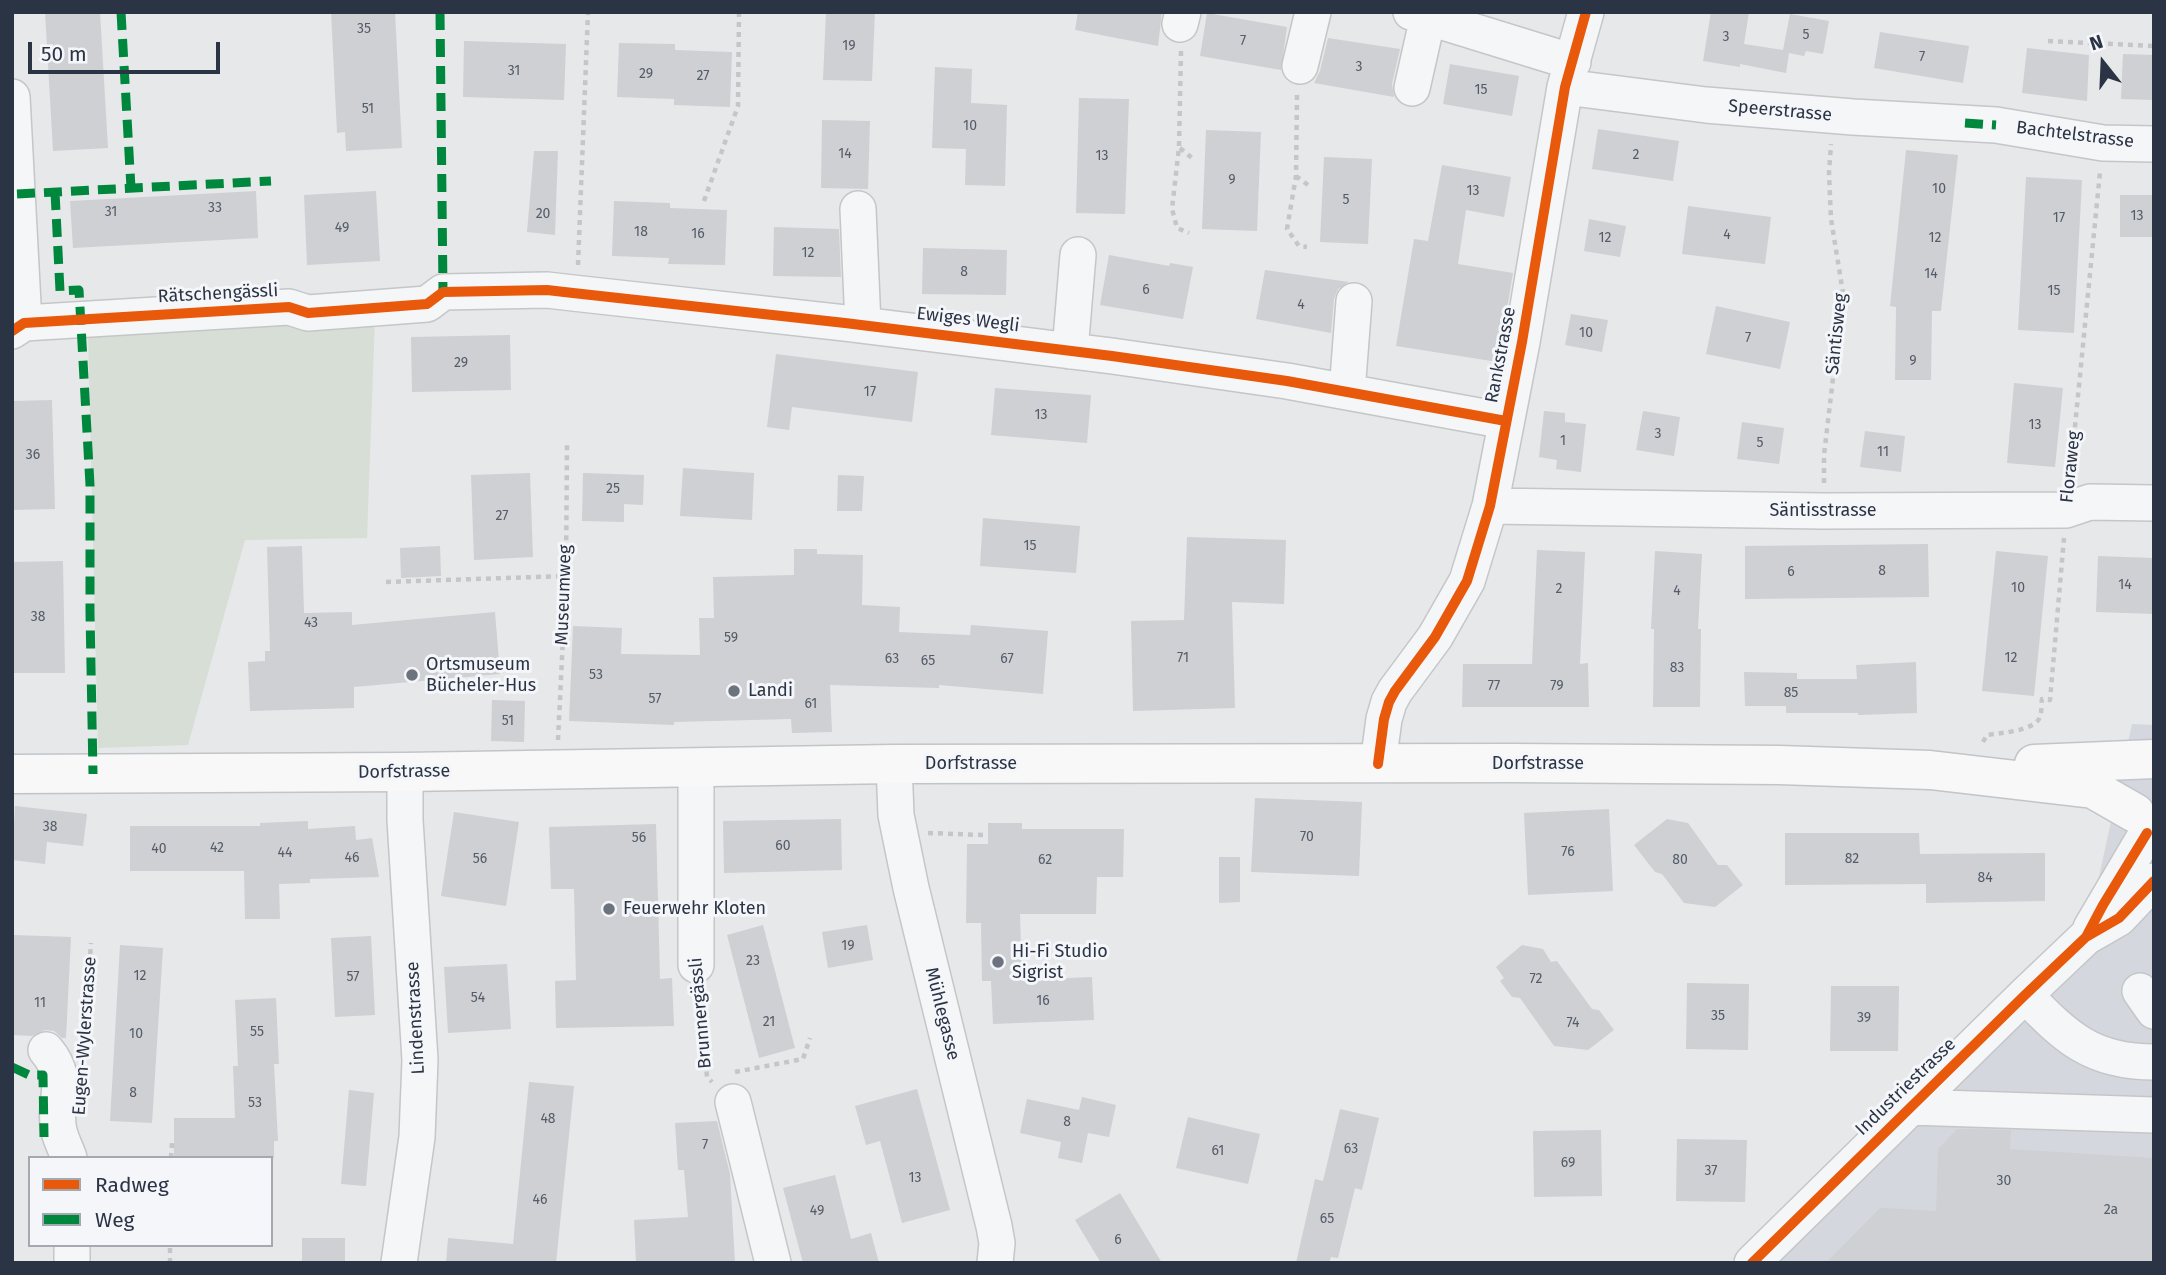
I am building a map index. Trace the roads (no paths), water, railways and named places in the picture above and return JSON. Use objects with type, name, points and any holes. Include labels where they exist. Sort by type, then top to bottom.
[{"type":"main road","name":"Dorfstrasse","points":[[12,774],[405,772],[894,764],[1779,765],[1930,770],[2154,761]]},
{"type":"main road","points":[[2145,828],[2133,801],[2134,789],[2154,761]]},
{"type":"main road","name":"Dorfstrasse","points":[[1930,770],[2093,789],[2145,828]]},
{"type":"street","points":[[1298,82],[1313,12]]},
{"type":"street","name":"Rankstrasse","points":[[1378,764],[1389,702],[1435,637],[1467,581],[1490,506],[1569,75],[1586,12]]},
{"type":"street","points":[[1412,88],[1419,15]]},
{"type":"street","name":"Speerstrasse","points":[[1419,15],[1569,75],[1706,105],[1980,124]]},
{"type":"street","name":"Rätschengässli","points":[[12,97],[18,327],[289,307],[308,313],[427,304]]},
{"type":"street","name":"Bachtelstrasse","points":[[1980,124],[2103,143],[2154,144]]},
{"type":"street","points":[[858,209],[863,325]]},
{"type":"street","points":[[1070,351],[1078,255]]},
{"type":"street","name":"Ewiges Wegli","points":[[427,304],[443,292],[547,290],[1070,351],[1287,381],[1506,421]]},
{"type":"street","points":[[1347,391],[1354,301]]},
{"type":"street","name":"Säntisstrasse","points":[[1490,506],[1824,511],[2066,510],[2090,502],[2154,503]]},
{"type":"street","name":"Mühlegasse","points":[[894,764],[895,815],[997,1243],[995,1263]]},
{"type":"street","name":"Lindenstrasse","points":[[399,1263],[417,1137],[420,1060],[405,820],[405,772]]},
{"type":"street","name":"Brunnergässli","points":[[696,789],[696,965]]},
{"type":"street","name":"Industriestrasse","points":[[2086,937],[2145,828]]},
{"type":"street","name":"Industriestrasse","points":[[1752,1263],[2086,937],[2119,918],[2154,881]]},
{"type":"street","points":[[2025,995],[2053,1024],[2087,1049],[2138,1061],[2115,1114]]},
{"type":"street","points":[[46,1050],[59,1071],[58,1130],[68,1156]]},
{"type":"street","points":[[729,1083],[773,1263]]},
{"type":"street","points":[[1910,1107],[2154,1115]]},
{"type":"place","name":"Ortsmuseum Bücheler-Hus","points":[[412,675]]},
{"type":"place","name":"Landi","points":[[734,691]]},
{"type":"place","name":"Feuerwehr Kloten","points":[[609,909]]},
{"type":"place","name":"Hi-Fi Studio Sigrist","points":[[998,962]]}]
